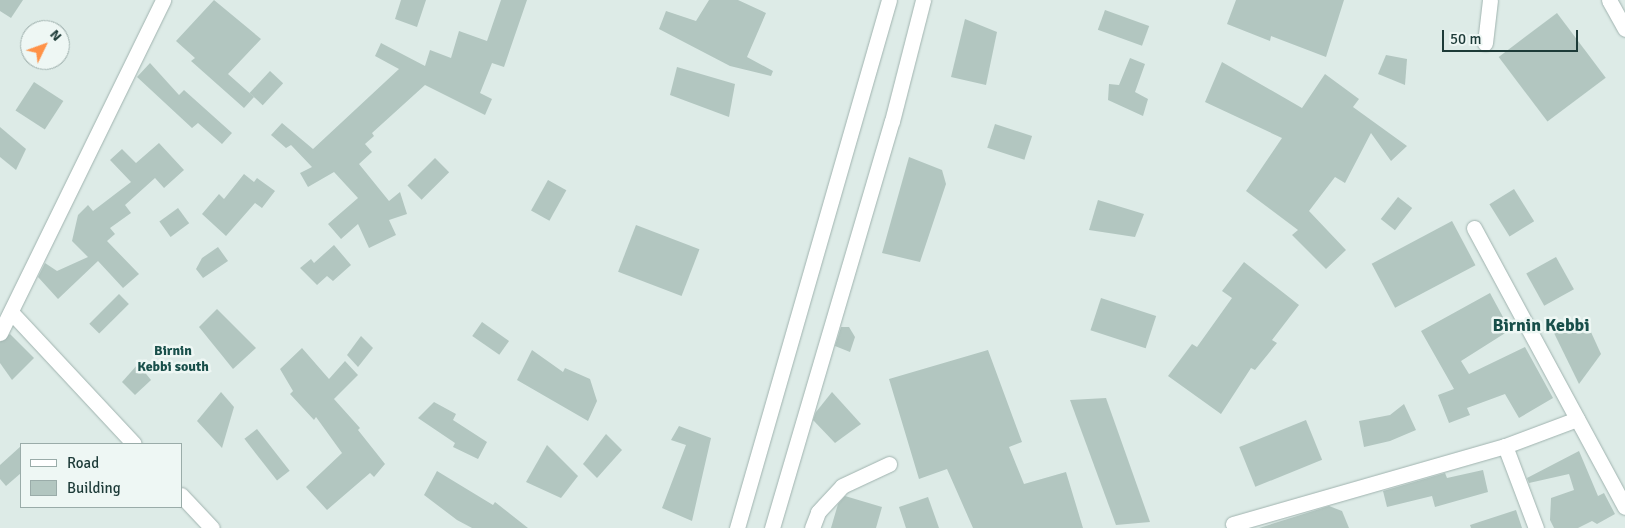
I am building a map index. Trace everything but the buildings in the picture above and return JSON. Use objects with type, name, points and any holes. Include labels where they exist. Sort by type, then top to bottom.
[{"type":"street","points":[[0,333],[163,0]]},
{"type":"street","points":[[737,528],[889,0]]},
{"type":"street","points":[[772,528],[892,121],[924,0]]},
{"type":"street","points":[[1485,42],[1490,0]]},
{"type":"street","points":[[1609,0],[1625,29]]},
{"type":"street","points":[[1474,228],[1625,507]]},
{"type":"street","points":[[11,312],[133,443]]},
{"type":"street","points":[[1233,524],[1505,446],[1577,419]]},
{"type":"street","points":[[1505,446],[1536,528]]},
{"type":"street","points":[[812,528],[818,512],[842,486],[889,464]]},
{"type":"street","points":[[182,496],[212,528]]},
{"type":"district","name":"Birnin Kebbi","points":[[1541,325]]},
{"type":"district","name":"Birnin Kebbi south","points":[[173,360]]}]
